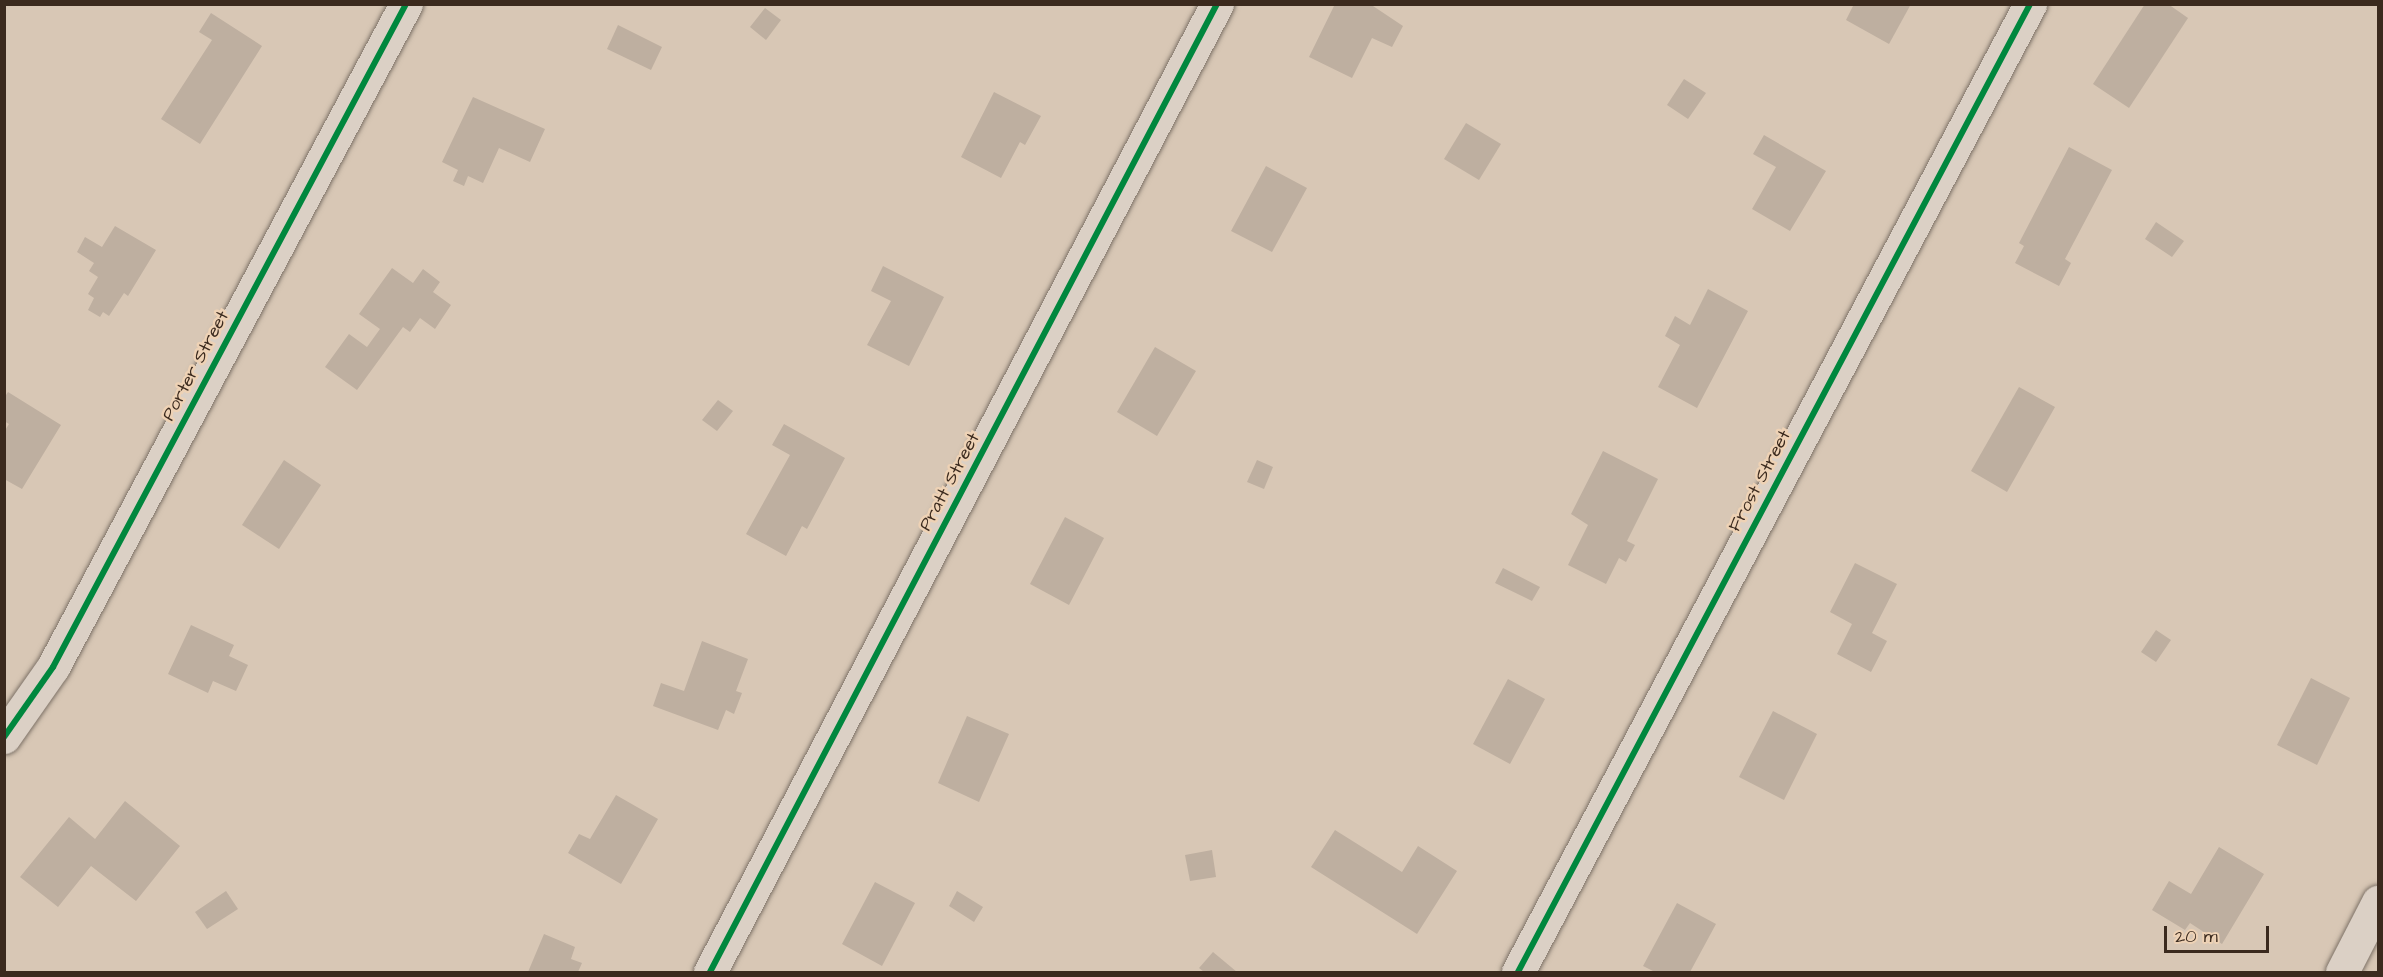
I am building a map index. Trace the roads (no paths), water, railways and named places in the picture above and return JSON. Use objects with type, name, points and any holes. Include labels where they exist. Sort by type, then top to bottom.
[{"type":"street","name":"Porter Street","points":[[4,737],[53,667],[406,4]]},
{"type":"street","name":"Pratt Street","points":[[710,972],[1216,4]]},
{"type":"street","name":"Frost Street","points":[[1518,972],[2030,4]]},
{"type":"street","points":[[2342,972],[2379,902]]}]
